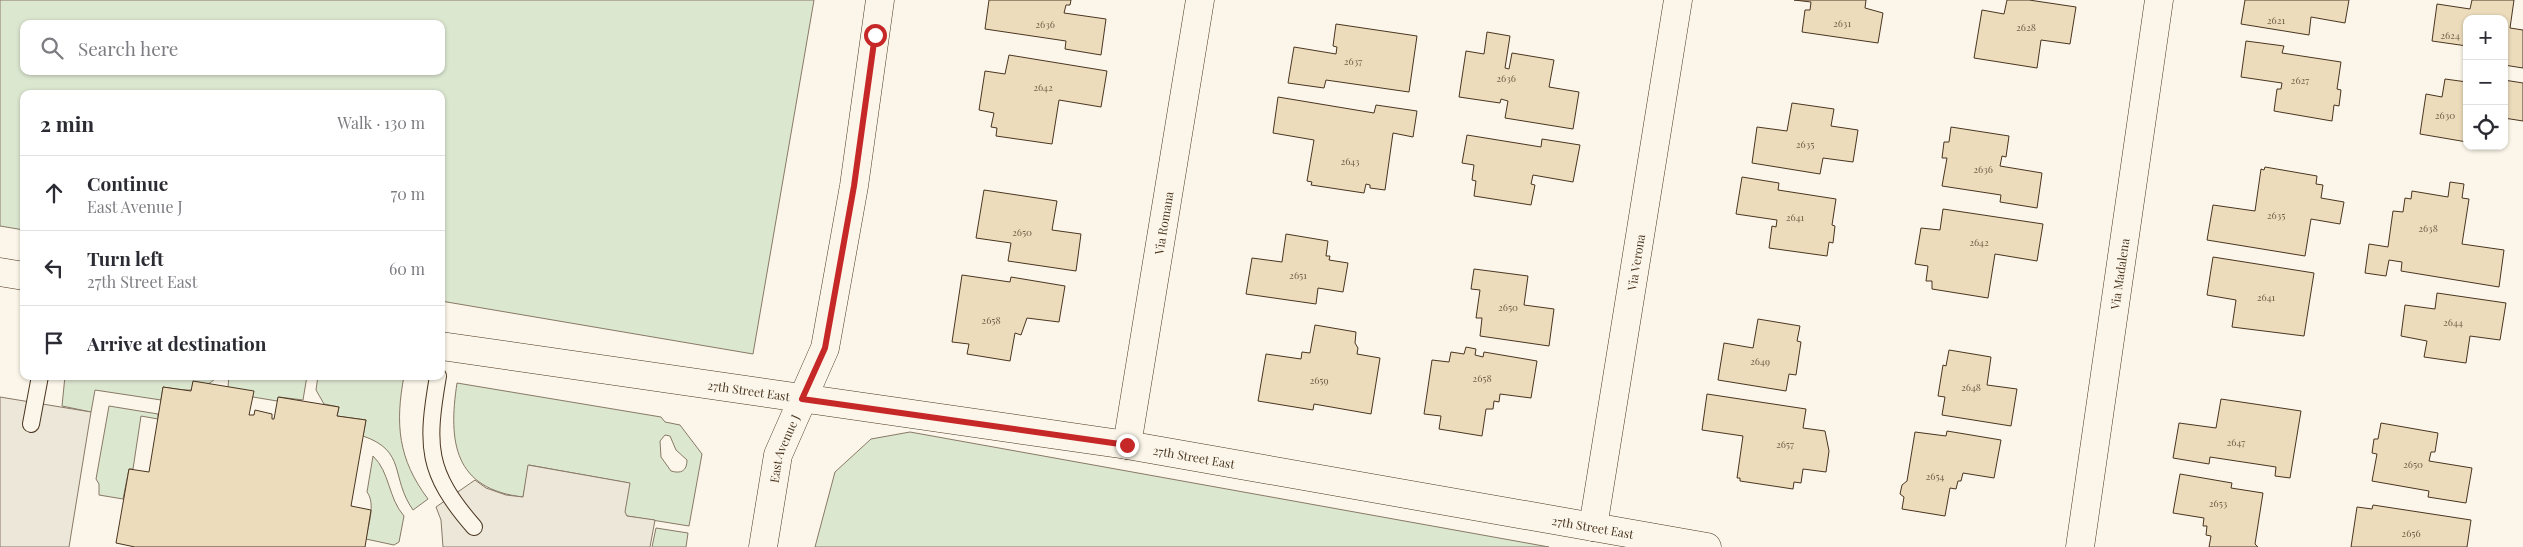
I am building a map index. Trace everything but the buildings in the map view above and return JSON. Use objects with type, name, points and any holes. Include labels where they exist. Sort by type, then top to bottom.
[{"type":"street","name":"East Avenue J","points":[[763,547],[778,455],[825,348],[854,186],[880,0]]},
{"type":"street","name":"Via Romana","points":[[1127,445],[1200,0]]},
{"type":"street","name":"Via Verona","points":[[1593,527],[1678,0]]},
{"type":"street","name":"Via Madalena","points":[[2080,547],[2159,0]]},
{"type":"street","points":[[0,272],[20,275]]},
{"type":"street","name":"27th Street East","points":[[445,350],[1127,445],[1707,547]]},
{"type":"lane","points":[[31,424],[39,380]]},
{"type":"lane","points":[[437,380],[430,422],[432,456],[441,481],[460,511],[474,527]]},
{"type":"green space","points":[[0,0],[814,0],[753,354],[445,302],[445,90],[20,90],[20,229],[0,226]]},
{"type":"green space","points":[[65,380],[214,380],[205,386],[193,390],[163,387],[161,400],[95,390],[91,412],[62,406]]},
{"type":"green space","points":[[229,380],[306,380],[303,400],[279,397],[277,401],[253,397],[228,387]]},
{"type":"green space","points":[[317,380],[403,380],[400,410],[401,440],[410,470],[428,499],[413,510],[406,498],[392,457],[377,442],[363,436],[366,420],[337,416],[339,407],[324,404],[316,390]]},
{"type":"green space","points":[[457,383],[661,417],[665,422],[680,425],[702,454],[689,526],[627,516],[624,512],[629,483],[529,465],[523,497],[500,492],[482,484],[469,473],[461,459],[456,443],[454,405]],"holes":[[[665,435],[670,436],[676,450],[687,460],[685,469],[680,472],[671,471],[661,457],[660,441]]]},
{"type":"green space","points":[[109,406],[158,414],[158,419],[141,416],[133,469],[129,469],[123,499],[99,495],[99,484],[96,479]]},
{"type":"green space","points":[[910,432],[1549,547],[815,547],[835,472],[871,439]]},
{"type":"green space","points":[[373,456],[379,462],[395,501],[404,516],[399,542],[394,545],[366,539],[371,508],[370,497],[367,492]]},
{"type":"green space","points":[[656,528],[688,533],[686,547],[652,547]]},
{"type":"shaded area","points":[[0,397],[91,412],[69,547],[0,547]]},
{"type":"shaded area","points":[[528,465],[630,483],[625,512],[627,516],[655,520],[650,547],[443,547],[441,520],[436,507],[475,480],[486,488],[506,495],[523,497]]},
{"type":"route","points":[[875,35],[854,186],[825,348],[802,399],[1127,445]]}]
